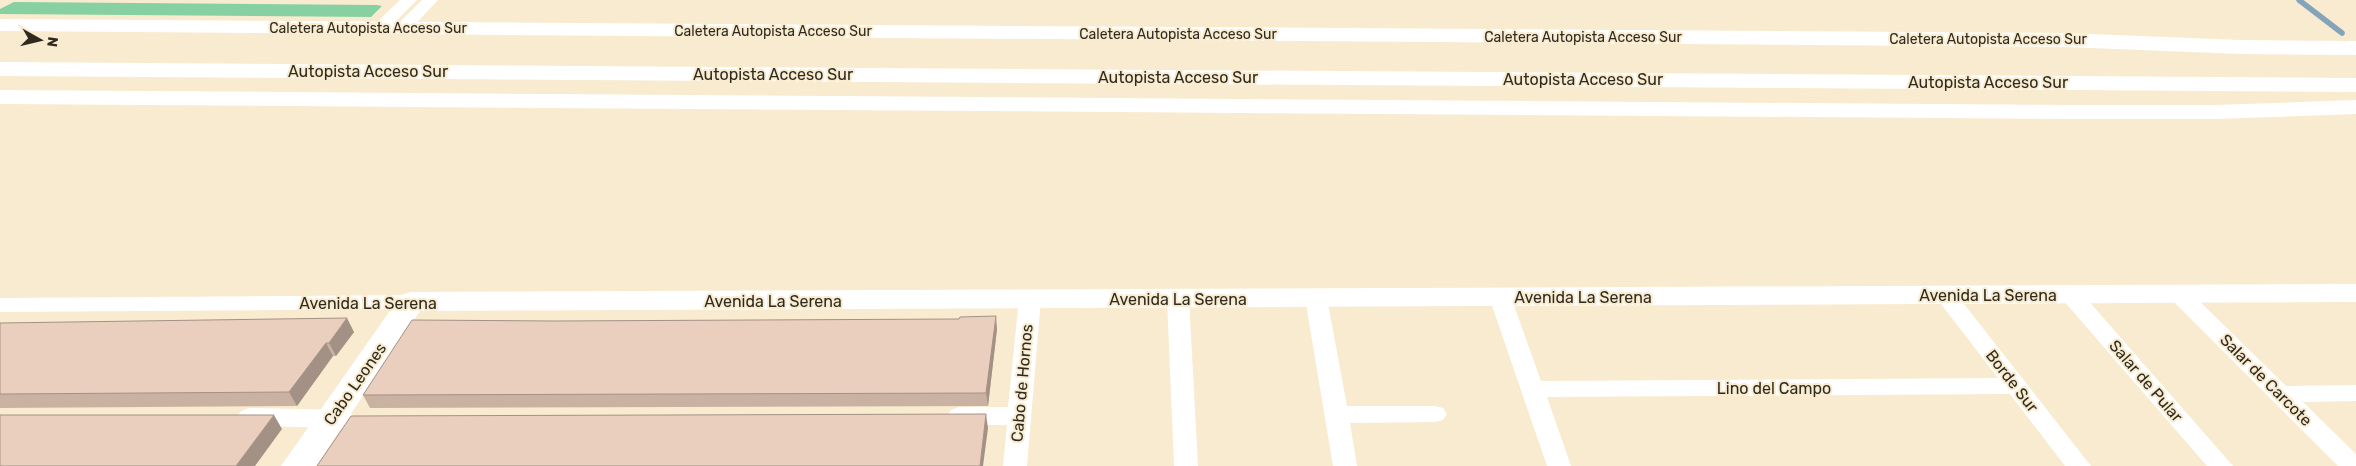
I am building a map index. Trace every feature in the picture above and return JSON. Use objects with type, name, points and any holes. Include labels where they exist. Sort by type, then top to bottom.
[{"type":"main road","name":"Caletera Autopista Acceso Sur","points":[[0,25],[2075,40],[2241,47],[2356,48]]},
{"type":"main road","name":"Autopista Acceso Sur","points":[[0,52],[2356,67]]},
{"type":"main road","name":"Autopista Acceso Sur","points":[[0,68],[2356,85]]},
{"type":"main road","points":[[0,97],[2073,112],[2215,112],[2356,107]]},
{"type":"main road","name":"Avenida La Serena","points":[[411,302],[2356,294]]},
{"type":"main road","name":"Cabo Leones","points":[[298,466],[411,302]]},
{"type":"street","points":[[380,28],[408,0]]},
{"type":"street","points":[[402,29],[430,0]]},
{"type":"street","name":"Salar de Carcote","points":[[2179,294],[2353,466]]},
{"type":"street","name":"Borde Sur","points":[[1945,295],[2079,466]]},
{"type":"street","name":"Salar de Pular","points":[[2070,295],[2221,466]]},
{"type":"street","points":[[1500,297],[1559,466]]},
{"type":"street","points":[[1316,298],[1345,466]]},
{"type":"street","points":[[1178,299],[1186,466]]},
{"type":"street","name":"Cabo de Hornos","points":[[1015,466],[1030,300]]},
{"type":"street","name":"Avenida La Serena","points":[[0,305],[411,302]]},
{"type":"street","name":"Lino del Campo","points":[[1532,389],[2016,386]]},
{"type":"street","points":[[2281,394],[2356,393]]},
{"type":"street","points":[[1336,415],[1435,414]]},
{"type":"street","points":[[935,416],[1020,416]]},
{"type":"street","points":[[229,417],[362,420]]},
{"type":"green space","points":[[14,2],[382,6],[371,17],[0,14],[0,9]]},
{"type":"building","points":[[996,316],[986,393],[363,395],[412,320],[959,319],[960,317]]},
{"type":"building","points":[[347,318],[289,392],[0,394],[0,323]]},
{"type":"building","points":[[986,414],[980,466],[317,466],[351,416]]},
{"type":"building","points":[[0,415],[274,415],[236,466],[0,466]]},
{"type":"waterway","points":[[2299,0],[2342,33]]}]
